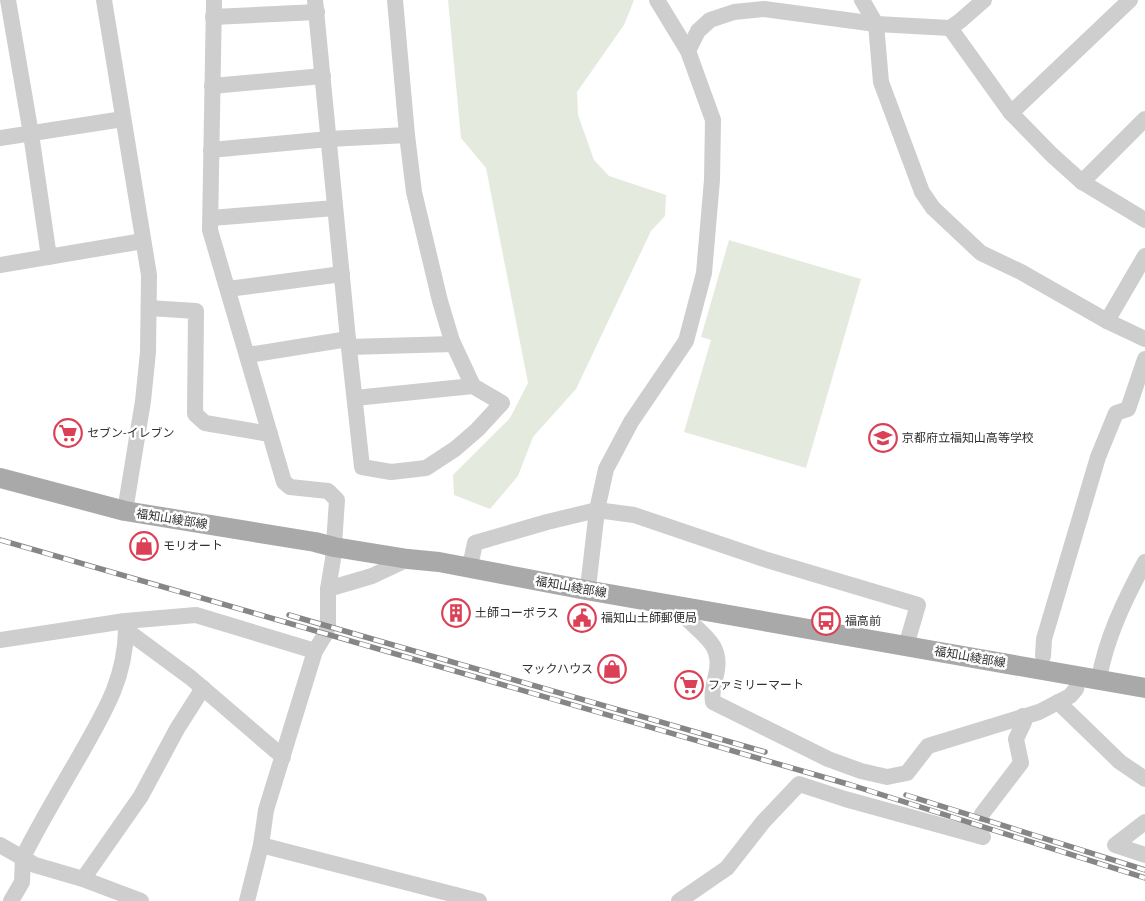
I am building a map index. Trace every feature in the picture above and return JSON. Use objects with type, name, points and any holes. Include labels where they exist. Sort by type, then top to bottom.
[{"type":"main road","name":"福知山綾部線","points":[[0,478],[125,511],[315,542],[334,547],[439,562],[586,590],[1145,688]]},
{"type":"street","points":[[0,0],[8,0],[31,134],[49,257]]},
{"type":"street","points":[[104,0],[149,275],[148,352],[143,401],[125,511]]},
{"type":"street","points":[[214,0],[210,230],[284,482],[290,487],[328,491],[337,500],[334,547],[328,589],[328,625],[326,633],[315,651],[266,810],[261,845],[247,901]]},
{"type":"street","points":[[213,17],[316,6],[348,343],[362,467],[391,472],[426,468],[455,449],[477,430],[502,403],[473,386],[453,344],[440,301],[414,192],[406,135],[395,0]]},
{"type":"street","points":[[586,590],[597,510],[606,469],[631,422],[686,341],[698,302],[704,273],[712,180],[713,120],[688,51],[657,0]]},
{"type":"street","points":[[862,0],[876,24],[881,82],[922,192],[933,208],[981,253],[1022,272],[1107,321],[1145,339]]},
{"type":"street","points":[[688,51],[698,31],[710,20],[734,12],[764,9],[876,24],[950,28],[984,0]]},
{"type":"street","points":[[1011,113],[1130,0]]},
{"type":"street","points":[[950,28],[1011,113],[1052,155],[1082,182],[1145,220]]},
{"type":"street","points":[[212,86],[323,76]]},
{"type":"street","points":[[0,138],[123,119]]},
{"type":"street","points":[[1082,182],[1145,119]]},
{"type":"street","points":[[211,150],[329,139],[406,135]]},
{"type":"street","points":[[210,218],[335,208]]},
{"type":"street","points":[[0,265],[144,241]]},
{"type":"street","points":[[1107,321],[1145,256]]},
{"type":"street","points":[[228,289],[342,274]]},
{"type":"street","points":[[149,308],[196,311],[195,414],[205,423],[270,434]]},
{"type":"street","points":[[248,355],[348,343],[453,344]]},
{"type":"street","points":[[1043,656],[1044,639],[1098,457],[1116,413],[1128,409],[1145,359]]},
{"type":"street","points":[[355,398],[473,386]]},
{"type":"street","points":[[467,568],[475,543],[597,510],[634,515],[767,560],[918,604],[906,646]]},
{"type":"street","points":[[328,589],[372,576],[408,559]]},
{"type":"street","points":[[1099,679],[1101,667],[1123,602],[1145,562]]},
{"type":"street","points":[[690,608],[688,620],[714,645],[718,656],[718,666],[711,694],[713,702],[828,759],[887,778],[907,773],[928,746],[1039,712],[1070,696],[1076,690],[1079,676]]},
{"type":"street","points":[[0,640],[196,615],[315,651]]},
{"type":"street","points":[[125,625],[203,688],[283,757]]},
{"type":"street","points":[[11,901],[22,882],[23,857],[106,710],[121,674],[126,649],[125,625]]},
{"type":"street","points":[[83,879],[141,796],[177,729],[203,688]]},
{"type":"street","points":[[1058,702],[1120,762],[1145,778]]},
{"type":"street","points":[[982,814],[1021,763],[1016,739],[1024,722],[1023,716]]},
{"type":"street","points":[[679,901],[727,868],[763,822],[799,784],[984,837]]},
{"type":"street","points":[[1145,822],[1115,845],[1145,855]]},
{"type":"street","points":[[0,845],[35,865],[83,879],[136,900]]},
{"type":"street","points":[[261,845],[479,901]]},
{"type":"shaded area","points":[[448,0],[634,0],[624,25],[577,92],[578,115],[594,160],[609,176],[666,195],[665,216],[651,231],[576,389],[533,437],[518,476],[490,509],[454,495],[453,475],[510,418],[528,383],[486,168],[461,138]]},
{"type":"shaded area","points":[[729,240],[861,279],[806,468],[684,432],[711,340],[701,337]]},
{"type":"railway","points":[[0,540],[851,785],[1145,878]]},
{"type":"railway","points":[[289,615],[765,752]]},
{"type":"railway","points":[[906,795],[1145,870]]},
{"type":"place","name":"セブン-イレブン","points":[[68,433]]},
{"type":"place","name":"京都府立福知山高等学校","points":[[883,438]]},
{"type":"place","name":"モリオート","points":[[144,546]]},
{"type":"place","name":"土師コーポラス","points":[[456,613]]},
{"type":"place","name":"福知山土師郵便局","points":[[582,618]]},
{"type":"place","name":"福高前","points":[[826,621]]},
{"type":"place","name":"マックハウス","points":[[612,669]]},
{"type":"place","name":"ファミリーマート","points":[[689,685]]}]
